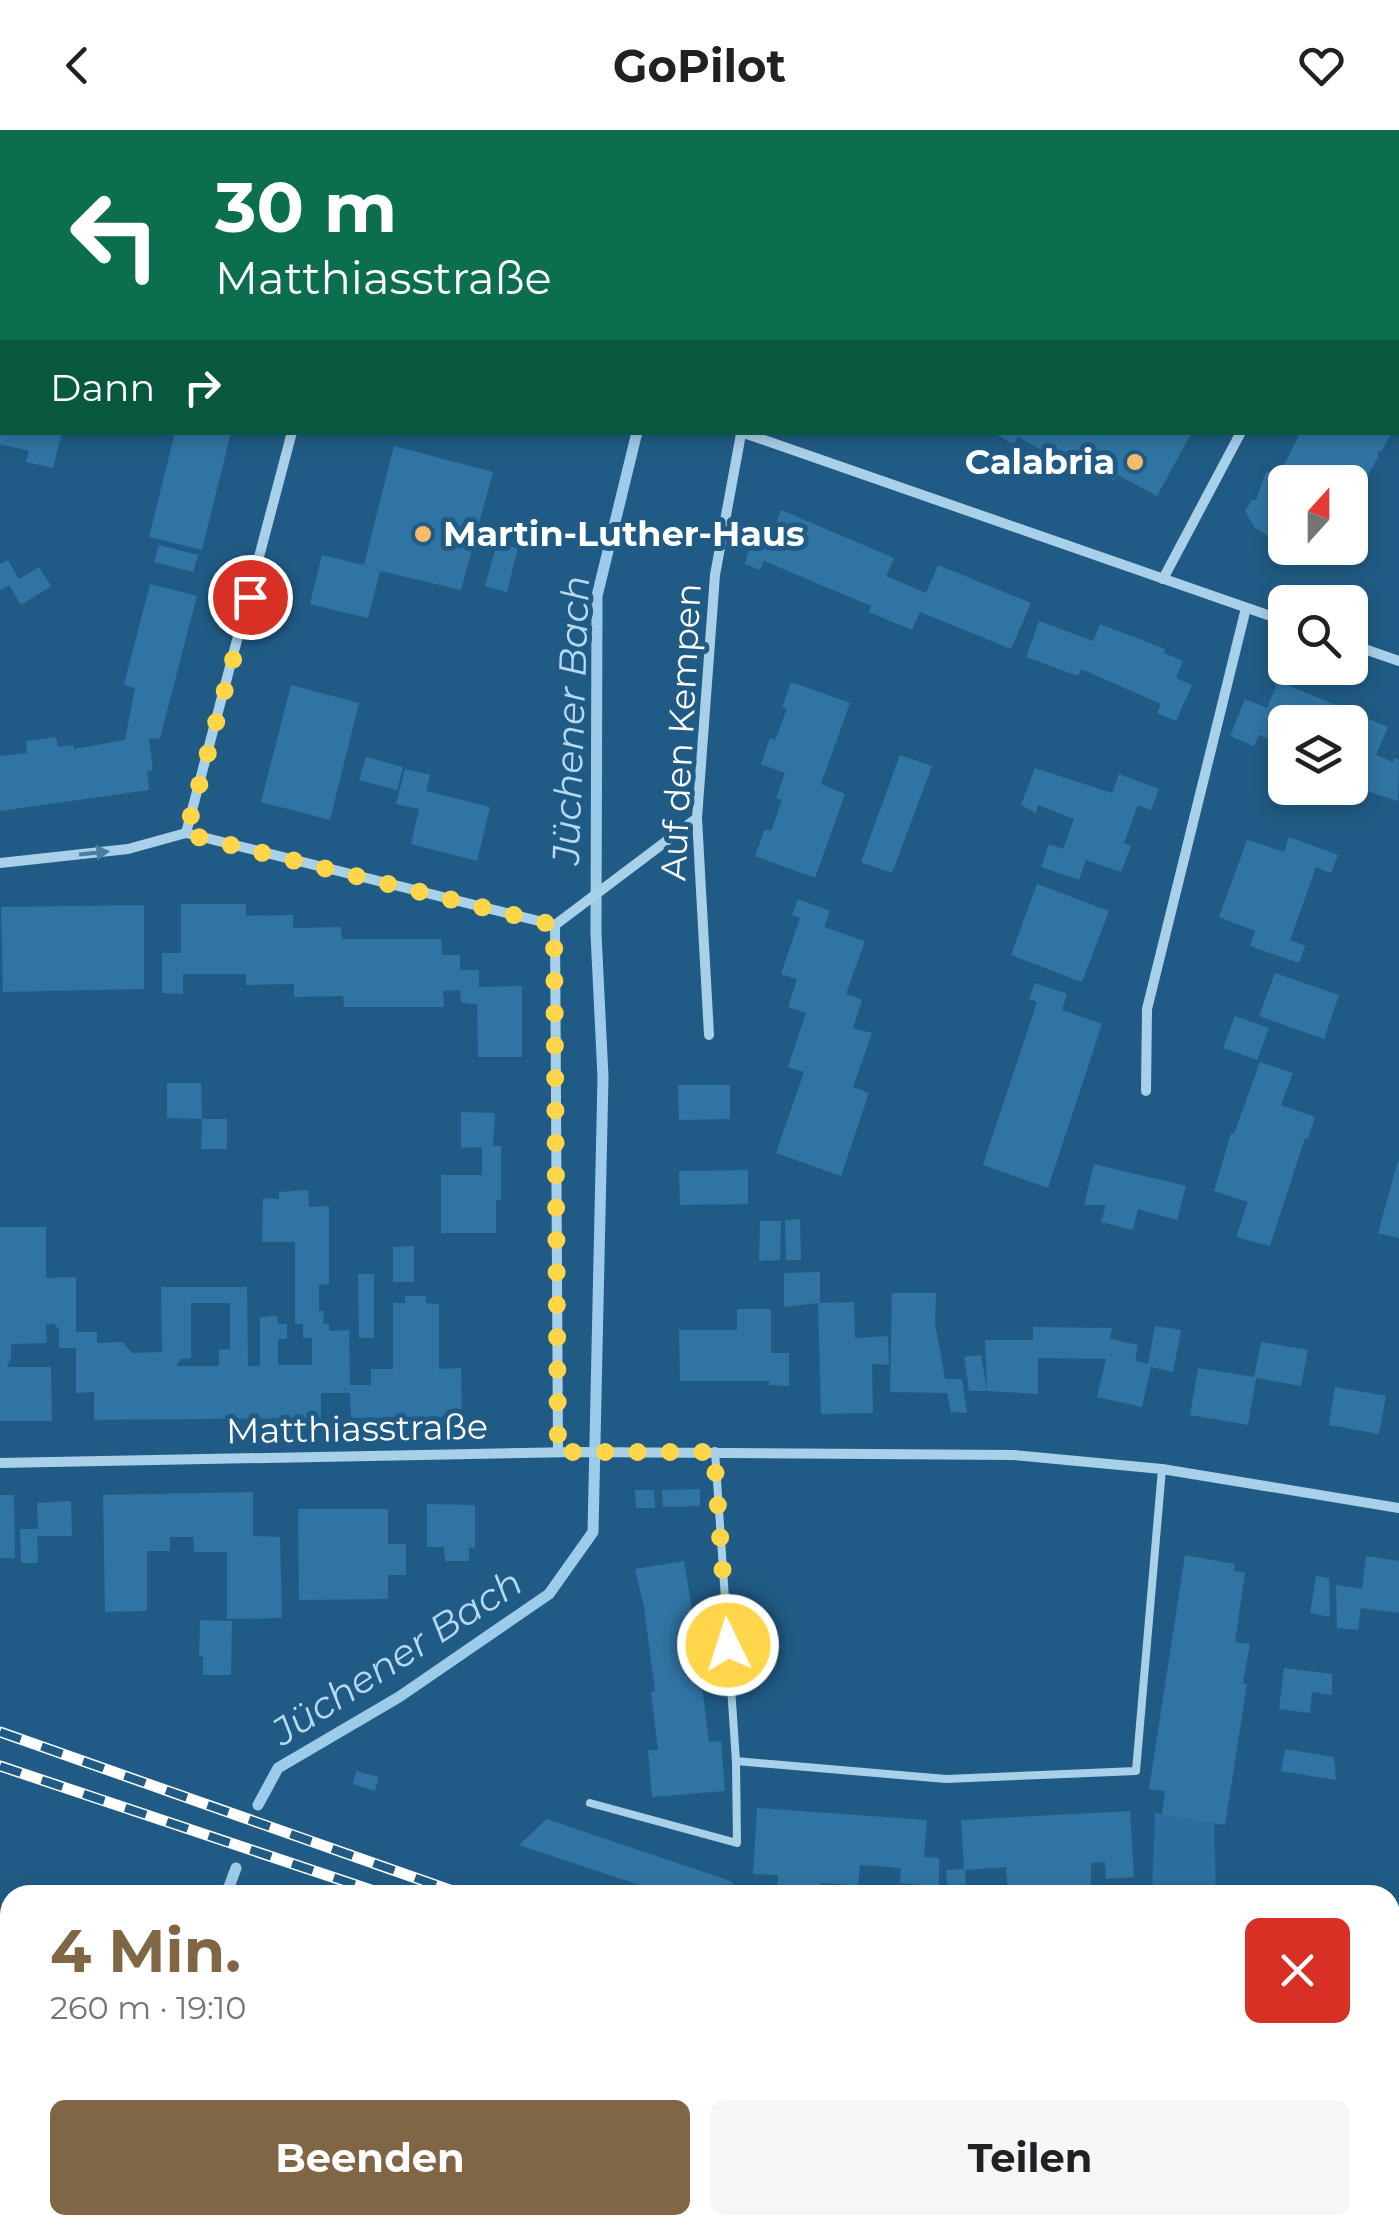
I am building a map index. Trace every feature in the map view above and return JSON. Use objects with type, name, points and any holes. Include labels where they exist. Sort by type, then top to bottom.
[{"type":"street","points":[[186,834],[291,435]]},
{"type":"street","name":"Auf den Kempen","points":[[709,1035],[697,818],[710,620],[723,521],[741,435]]},
{"type":"street","name":"Auf den Kempen","points":[[747,435],[1268,615]]},
{"type":"street","points":[[1163,579],[1239,435]]},
{"type":"street","points":[[1146,1091],[1147,1009],[1246,608]]},
{"type":"street","points":[[1368,650],[1399,661]]},
{"type":"street","points":[[0,863],[128,849],[186,834],[554,925],[697,818]]},
{"type":"street","points":[[554,925],[558,1452]]},
{"type":"street","name":"Matthiasstraße","points":[[0,1463],[558,1452],[1014,1455],[1162,1469],[1399,1508]]},
{"type":"lane","points":[[590,1803],[737,1843],[736,1761],[714,1452]]},
{"type":"lane","points":[[736,1761],[946,1779],[1136,1771],[1162,1469]]},
{"type":"shaded area","points":[[1155,1813],[1214,1823],[1216,1885],[1152,1885]]},
{"type":"building","points":[[0,435],[61,435],[53,468],[26,462],[29,451],[0,444]]},
{"type":"building","points":[[174,435],[230,435],[202,550],[149,537]]},
{"type":"building","points":[[998,435],[1190,435],[1157,496],[1118,475],[1114,481],[1065,463],[1018,437],[1014,445]]},
{"type":"building","points":[[1299,435],[1390,435],[1368,475],[1368,465],[1284,465]]},
{"type":"building","name":"Martin-Luther-Haus","points":[[394,446],[493,472],[461,590],[380,571],[368,618],[310,604],[322,555],[364,565]]},
{"type":"building","points":[[1266,472],[1268,536],[1255,528],[1245,511],[1256,500]]},
{"type":"building","points":[[781,510],[894,558],[886,576],[926,593],[938,565],[1031,603],[1011,649],[920,612],[912,630],[869,612],[871,606],[764,561],[760,570],[745,564],[755,523],[773,531]]},
{"type":"building","points":[[497,543],[518,548],[507,592],[485,586]]},
{"type":"building","points":[[159,545],[198,555],[193,572],[154,562]]},
{"type":"building","points":[[8,560],[19,579],[39,567],[51,586],[21,605],[9,585],[0,590],[0,564]]},
{"type":"building","points":[[150,584],[197,596],[160,738],[149,739],[153,770],[147,771],[149,790],[0,811],[0,756],[27,753],[26,741],[56,737],[58,747],[73,745],[74,749],[125,740],[135,688],[124,685]]},
{"type":"building","points":[[1039,621],[1093,641],[1100,624],[1165,649],[1164,653],[1183,661],[1176,678],[1192,685],[1176,721],[1157,713],[1161,704],[1081,669],[1078,676],[1026,657]]},
{"type":"building","points":[[791,682],[850,703],[821,784],[845,794],[815,878],[755,856],[765,829],[771,831],[782,800],[776,798],[785,773],[761,764],[787,709],[782,707]]},
{"type":"building","points":[[291,685],[359,703],[330,820],[261,802]]},
{"type":"building","points":[[1276,685],[1288,685],[1335,705],[1268,705]]},
{"type":"building","points":[[1245,699],[1267,708],[1268,739],[1259,735],[1254,746],[1230,736]]},
{"type":"building","points":[[1368,719],[1388,727],[1376,755],[1393,762],[1394,758],[1399,760],[1398,801],[1368,792]]},
{"type":"building","points":[[900,755],[932,766],[892,873],[861,862]]},
{"type":"building","points":[[366,757],[403,767],[397,790],[359,780]]},
{"type":"building","points":[[1035,768],[1112,793],[1119,774],[1159,789],[1151,810],[1138,805],[1124,843],[1131,846],[1121,872],[1086,860],[1079,880],[1041,867],[1049,844],[1063,849],[1074,819],[1038,805],[1036,813],[1021,805]]},
{"type":"building","points":[[405,769],[430,775],[426,791],[490,807],[477,861],[411,844],[419,809],[396,804]]},
{"type":"building","points":[[1289,837],[1338,855],[1331,873],[1316,867],[1290,940],[1305,946],[1299,963],[1250,946],[1255,931],[1219,917],[1247,840],[1284,852]]},
{"type":"building","points":[[1037,884],[1109,911],[1082,982],[1011,955]]},
{"type":"building","points":[[798,899],[830,911],[824,927],[865,941],[846,994],[862,1000],[853,1028],[872,1033],[853,1087],[869,1093],[841,1176],[776,1153],[804,1072],[788,1067],[806,1013],[788,1007],[797,979],[781,974],[800,918],[792,915]]},
{"type":"building","points":[[181,904],[246,904],[246,916],[293,915],[293,928],[341,927],[342,939],[441,939],[442,955],[460,955],[460,970],[479,970],[479,987],[522,986],[522,1057],[478,1057],[477,1004],[461,1003],[460,990],[443,991],[444,1007],[344,1007],[343,996],[294,997],[294,984],[246,985],[246,974],[183,974],[183,994],[162,993],[162,953],[181,953]]},
{"type":"building","points":[[144,905],[144,989],[3,992],[1,907]]},
{"type":"building","points":[[1275,973],[1339,995],[1324,1039],[1259,1016]]},
{"type":"building","points":[[1035,983],[1067,994],[1062,1010],[1102,1024],[1048,1188],[983,1165],[1037,1002],[1029,999]]},
{"type":"building","points":[[1235,1016],[1269,1028],[1257,1060],[1223,1048]]},
{"type":"building","points":[[1260,1062],[1293,1073],[1281,1105],[1315,1117],[1270,1246],[1236,1237],[1248,1202],[1214,1191],[1231,1133],[1234,1134]]},
{"type":"building","points":[[167,1083],[201,1083],[202,1119],[167,1118]]},
{"type":"building","points":[[678,1085],[730,1085],[730,1119],[679,1120]]},
{"type":"building","points":[[461,1112],[495,1113],[493,1146],[501,1146],[501,1200],[496,1200],[496,1233],[441,1233],[441,1175],[482,1175],[482,1147],[461,1148]]},
{"type":"building","points":[[202,1119],[227,1119],[227,1149],[201,1149]]},
{"type":"building","points":[[1399,1162],[1399,1238],[1378,1233]]},
{"type":"building","points":[[1094,1164],[1186,1186],[1177,1220],[1138,1209],[1133,1230],[1101,1222],[1106,1205],[1084,1205]]},
{"type":"building","points":[[748,1170],[748,1204],[680,1205],[679,1171]]},
{"type":"building","points":[[308,1190],[309,1207],[329,1206],[329,1284],[319,1285],[319,1311],[324,1311],[323,1324],[329,1324],[329,1331],[349,1330],[350,1385],[371,1385],[371,1369],[393,1369],[393,1303],[405,1303],[405,1296],[426,1296],[426,1303],[439,1304],[439,1369],[461,1368],[462,1417],[351,1418],[350,1393],[321,1393],[321,1418],[94,1420],[94,1392],[76,1393],[76,1348],[59,1348],[59,1329],[46,1324],[47,1343],[11,1344],[7,1367],[51,1367],[52,1421],[0,1421],[0,1227],[46,1227],[46,1278],[76,1277],[76,1332],[97,1332],[97,1343],[122,1342],[132,1353],[162,1352],[161,1287],[247,1287],[248,1366],[260,1366],[260,1317],[277,1316],[278,1324],[287,1324],[287,1339],[278,1339],[278,1365],[312,1365],[312,1338],[303,1338],[303,1324],[295,1324],[295,1242],[262,1242],[263,1198],[279,1199],[279,1192]],"holes":[[[191,1303],[230,1303],[230,1349],[219,1350],[219,1366],[176,1366],[181,1359],[191,1358]]]},
{"type":"building","points":[[800,1219],[801,1260],[786,1260],[785,1220]]},
{"type":"building","points":[[760,1221],[781,1221],[780,1260],[759,1261]]},
{"type":"building","points":[[414,1246],[414,1282],[393,1282],[393,1247]]},
{"type":"building","points":[[820,1272],[820,1303],[854,1302],[855,1338],[888,1336],[889,1365],[872,1364],[873,1413],[821,1414],[818,1303],[784,1307],[784,1273]]},
{"type":"building","points":[[358,1274],[374,1274],[374,1338],[359,1338]]},
{"type":"building","points":[[892,1293],[936,1293],[935,1323],[945,1379],[962,1379],[967,1413],[951,1412],[947,1393],[890,1392]]},
{"type":"building","points":[[737,1309],[771,1309],[771,1353],[789,1353],[789,1386],[769,1385],[769,1381],[680,1381],[679,1330],[737,1330]]},
{"type":"building","points":[[1155,1326],[1181,1330],[1173,1372],[1151,1367],[1142,1407],[1097,1397],[1106,1359],[1038,1358],[1038,1394],[987,1391],[985,1340],[1033,1340],[1033,1327],[1112,1328],[1110,1339],[1138,1345],[1135,1361],[1148,1364]]},
{"type":"building","points":[[1261,1342],[1308,1350],[1301,1386],[1256,1378],[1248,1425],[1190,1415],[1198,1368],[1254,1377]]},
{"type":"building","points":[[981,1355],[987,1391],[969,1391],[964,1357]]},
{"type":"building","points":[[1335,1387],[1386,1396],[1379,1434],[1329,1425]]},
{"type":"building","points":[[700,1489],[700,1506],[663,1507],[662,1490]]},
{"type":"building","points":[[635,1490],[654,1490],[655,1508],[636,1508]]},
{"type":"building","points":[[253,1492],[253,1536],[280,1537],[282,1618],[227,1619],[227,1552],[194,1552],[193,1537],[170,1537],[170,1551],[147,1551],[147,1611],[105,1612],[103,1495]]},
{"type":"building","points":[[0,1495],[14,1495],[15,1558],[0,1558]]},
{"type":"building","points":[[71,1501],[72,1536],[37,1536],[38,1563],[21,1563],[20,1529],[38,1529],[37,1503]]},
{"type":"building","points":[[427,1504],[475,1505],[475,1548],[469,1547],[469,1561],[445,1561],[444,1547],[427,1547]]},
{"type":"building","points":[[298,1509],[388,1509],[388,1544],[406,1544],[406,1575],[388,1575],[388,1599],[299,1600]]},
{"type":"building","points":[[1185,1555],[1235,1564],[1234,1571],[1245,1573],[1235,1642],[1250,1644],[1243,1683],[1247,1684],[1225,1825],[1162,1815],[1165,1791],[1149,1789]]},
{"type":"building","points":[[1366,1556],[1399,1561],[1399,1613],[1361,1608],[1358,1630],[1337,1628],[1336,1585],[1362,1589]]},
{"type":"building","points":[[684,1561],[697,1638],[689,1642],[695,1687],[702,1686],[709,1742],[721,1741],[725,1791],[652,1797],[648,1750],[658,1750],[651,1692],[655,1691],[635,1569]]},
{"type":"building","points":[[1316,1576],[1329,1578],[1330,1617],[1310,1613]]},
{"type":"building","points":[[200,1620],[232,1621],[231,1675],[203,1675]]},
{"type":"building","points":[[1284,1668],[1332,1674],[1332,1695],[1312,1692],[1310,1713],[1279,1709]]},
{"type":"building","points":[[1285,1749],[1334,1757],[1336,1780],[1281,1771]]},
{"type":"building","points":[[356,1771],[379,1777],[375,1791],[353,1784]]},
{"type":"building","points":[[757,1808],[927,1820],[924,1857],[939,1858],[939,1885],[900,1883],[901,1868],[860,1865],[858,1885],[777,1885],[778,1875],[753,1874]]},
{"type":"building","points":[[1130,1811],[1134,1877],[1106,1879],[1105,1862],[1091,1863],[1091,1885],[1007,1885],[1006,1867],[965,1870],[966,1885],[947,1885],[946,1870],[964,1869],[961,1820]]},
{"type":"building","points":[[547,1819],[733,1885],[640,1885],[519,1845]]},
{"type":"waterway","name":"Jüchener Bach","points":[[258,1805],[278,1768],[399,1697],[549,1594],[593,1532],[603,1077],[596,934],[597,596],[636,435]]},
{"type":"waterway","name":"Jüchener Bach","points":[[230,1885],[236,1868]]},
{"type":"railway","points":[[0,1732],[436,1885]]},
{"type":"railway","points":[[0,1766],[356,1885]]},
{"type":"place","name":"Calabria","points":[[1135,462]]},
{"type":"place","name":"Martin-Luther-Haus","points":[[423,534]]},
{"type":"route","points":[[250,597],[186,834],[554,925],[558,1452],[714,1452],[728,1645]]}]
